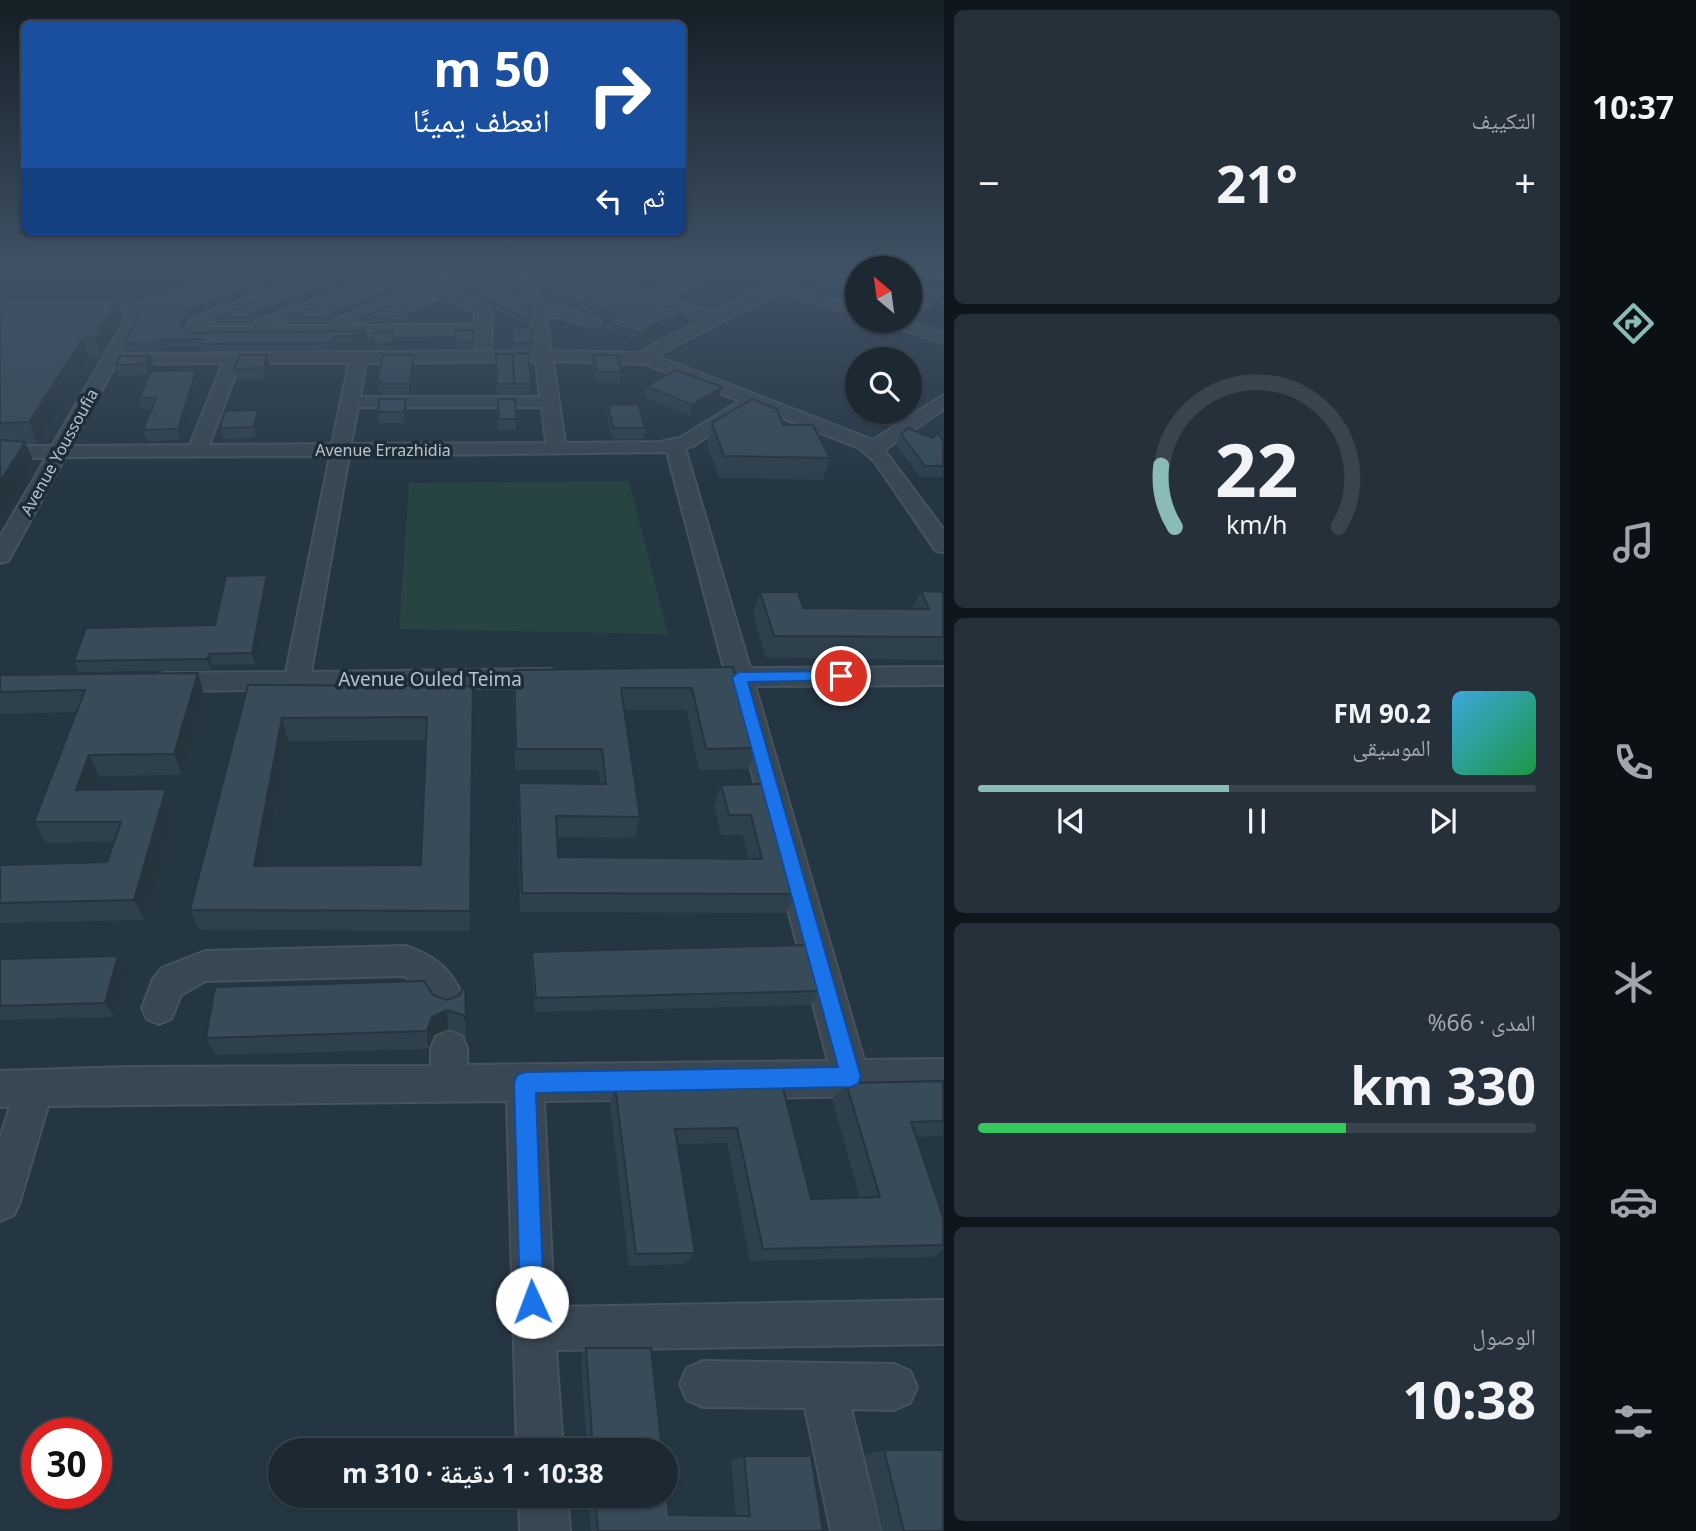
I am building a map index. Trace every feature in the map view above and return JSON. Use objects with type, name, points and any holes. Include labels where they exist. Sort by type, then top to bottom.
[{"type":"street","name":"Avenue Youssoufia","points":[[0,556],[121,340]]},
{"type":"street","points":[[178,359],[188,340]]},
{"type":"street","points":[[482,358],[483,340]]},
{"type":"street","points":[[542,340],[556,449]]},
{"type":"street","points":[[641,358],[674,340]]},
{"type":"street","points":[[111,359],[641,358],[859,440],[873,449],[943,546]]},
{"type":"street","points":[[197,451],[233,359]]},
{"type":"street","points":[[298,680],[358,359]]},
{"type":"street","name":"Avenue Errazhidia","points":[[0,452],[675,446],[686,442],[752,399]]},
{"type":"street","points":[[873,449],[943,400]]},
{"type":"street","points":[[352,402],[550,402]]},
{"type":"street","points":[[675,446],[851,1077]]},
{"type":"street","points":[[671,677],[943,676]]},
{"type":"street","name":"Avenue Ouled Teima","points":[[133,683],[574,678]]},
{"type":"street","points":[[159,1008],[163,989],[176,977],[205,966],[406,961],[428,971],[442,985],[447,1000]]},
{"type":"street","points":[[449,1048],[449,1084]]},
{"type":"street","points":[[0,1200],[17,1089],[129,1085],[449,1084],[943,1077]]},
{"type":"street","points":[[525,1083],[539,1438]]},
{"type":"street","points":[[533,1329],[943,1322]]},
{"type":"street","points":[[703,1384],[894,1387]]},
{"type":"street","points":[[824,1386],[856,1531]]},
{"type":"street","points":[[544,1508],[545,1531]]},
{"type":"green space","points":[[629,481],[668,634],[399,629],[409,483]]},
{"type":"building","points":[[0,340],[81,340],[29,422],[0,423]]},
{"type":"building","points":[[126,340],[160,340],[158,344],[124,344]]},
{"type":"building","points":[[202,340],[334,340],[333,343],[201,344]]},
{"type":"building","points":[[373,340],[392,340],[392,344],[373,344]]},
{"type":"building","points":[[512,340],[532,340],[532,343],[512,343]]},
{"type":"building","points":[[528,353],[531,384],[514,384],[513,354]]},
{"type":"building","points":[[496,354],[512,354],[514,384],[497,384]]},
{"type":"building","points":[[240,355],[267,355],[264,368],[234,369]]},
{"type":"building","points":[[383,355],[414,355],[409,384],[381,384],[381,381],[377,381]]},
{"type":"building","points":[[593,355],[618,355],[622,372],[597,372]]},
{"type":"building","points":[[120,356],[150,356],[146,364],[116,365]]},
{"type":"building","points":[[196,370],[178,429],[143,430],[156,398],[139,398],[151,371]]},
{"type":"building","points":[[676,370],[722,387],[692,405],[646,386]]},
{"type":"building","points":[[379,399],[406,399],[404,412],[378,412]]},
{"type":"building","points":[[498,399],[515,399],[516,419],[499,419]]},
{"type":"building","points":[[752,399],[777,409],[783,425],[813,425],[830,458],[724,456],[712,423]]},
{"type":"building","points":[[638,404],[645,428],[613,428],[608,405]]},
{"type":"building","points":[[258,410],[254,427],[220,428],[225,411]]},
{"type":"building","points":[[908,428],[932,438],[938,433],[943,441],[943,466],[925,466],[901,434]]},
{"type":"building","points":[[0,440],[25,442],[0,482]]},
{"type":"building","points":[[267,575],[252,653],[209,654],[207,659],[74,661],[86,628],[215,625],[226,576]]},
{"type":"building","points":[[921,591],[943,592],[943,637],[774,636],[760,592],[798,592],[803,608],[929,609]]},
{"type":"building","points":[[733,667],[756,748],[706,749],[692,688],[621,688],[640,817],[556,816],[558,857],[762,859],[751,815],[729,815],[721,785],[766,784],[796,894],[522,893],[519,783],[606,784],[602,749],[516,749],[514,670]]},
{"type":"building","points":[[198,673],[174,754],[89,755],[76,790],[166,789],[134,900],[0,903],[0,865],[107,862],[121,822],[34,822],[85,690],[0,692],[0,675]]},
{"type":"building","points":[[248,685],[473,686],[470,911],[190,910]],"holes":[[[427,717],[421,865],[254,866],[282,718]]]},
{"type":"building","points":[[807,945],[820,991],[536,998],[532,952]]},
{"type":"building","points":[[118,956],[105,1003],[0,1006],[0,959]]},
{"type":"building","points":[[424,981],[433,995],[447,1000],[460,995],[465,984],[466,1021],[463,1015],[447,1010],[432,1017],[427,1031],[206,1038],[215,987]]},
{"type":"building","points":[[943,1081],[943,1121],[911,1122],[943,1217],[943,1245],[763,1249],[737,1128],[675,1129],[695,1253],[636,1254],[615,1086],[782,1084],[811,1199],[880,1197],[846,1083]]},
{"type":"building","points":[[586,1348],[651,1348],[661,1438],[592,1438]]},
{"type":"building","points":[[884,1450],[943,1450],[943,1531],[904,1531]]},
{"type":"building","points":[[744,1456],[811,1456],[823,1531],[598,1531],[596,1508],[668,1508],[669,1515],[750,1516]]},
{"type":"route","points":[[532,1302],[525,1083],[851,1077],[739,677],[841,676]]}]
